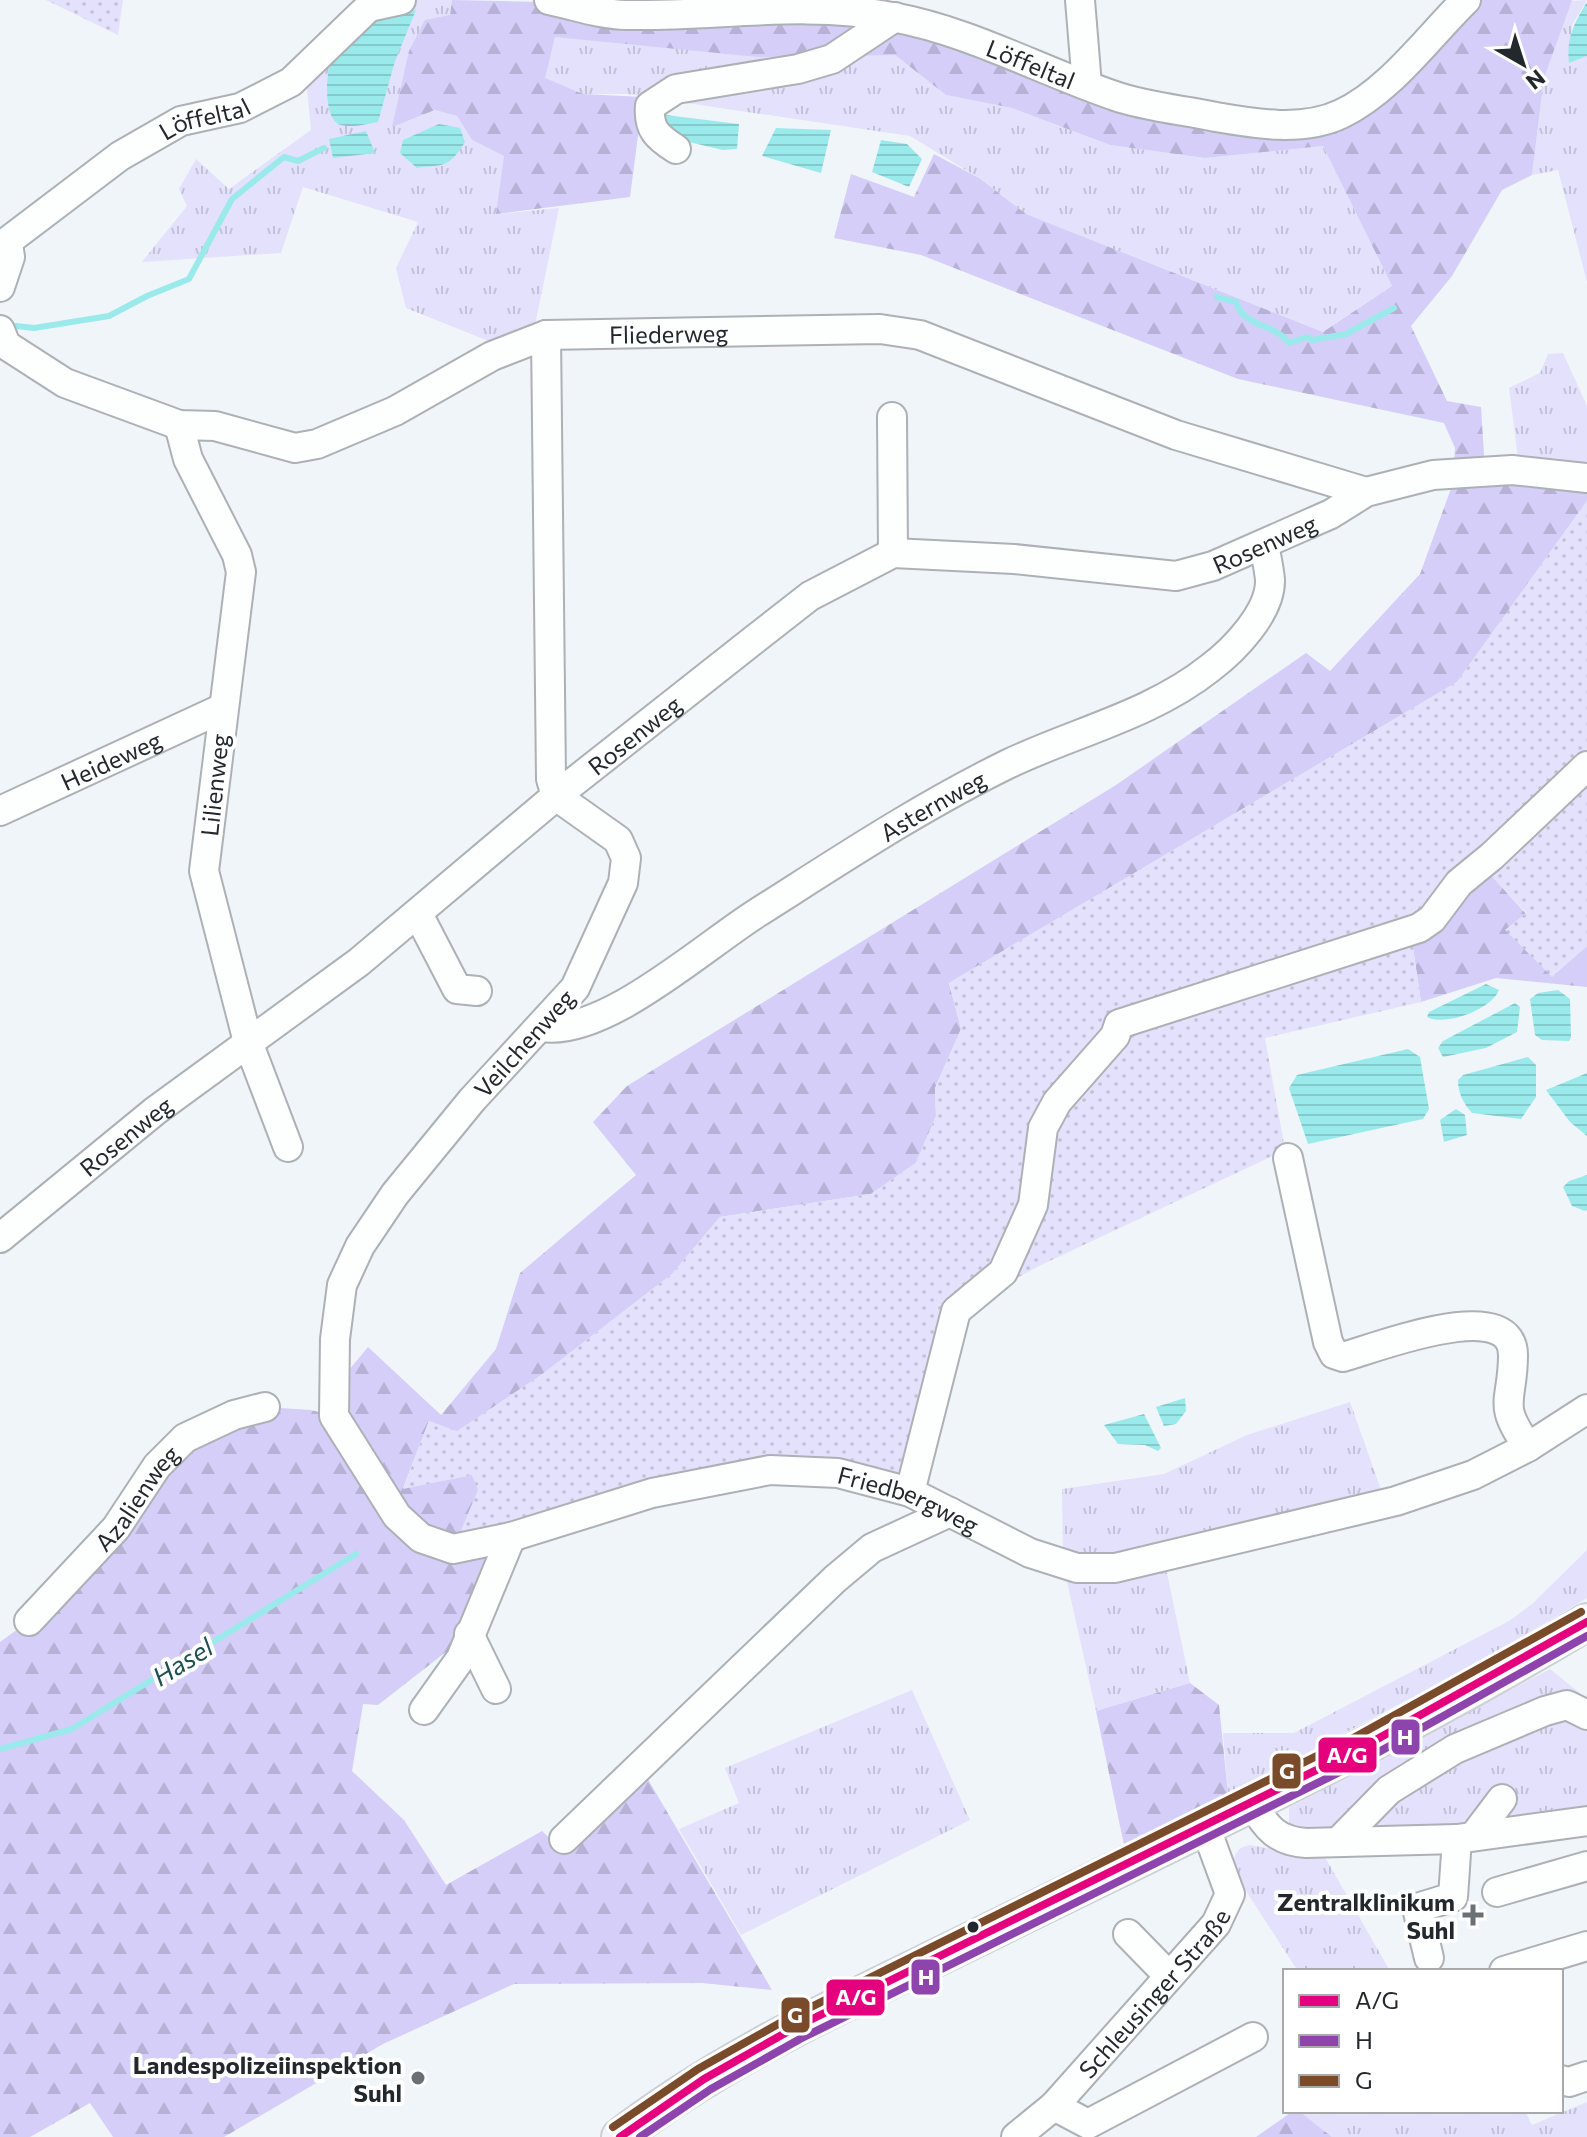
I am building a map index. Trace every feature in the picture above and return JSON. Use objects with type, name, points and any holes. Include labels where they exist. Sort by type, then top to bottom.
[{"type":"main road","points":[[620,2137],[716,2072],[815,2018],[1252,1803],[1439,1707],[1587,1622]]},
{"type":"street","name":"Löffeltal","points":[[4,246],[120,156],[181,121],[240,108],[291,82],[369,7],[401,0]]},
{"type":"street","name":"Löffeltal","points":[[549,0],[624,15],[773,5],[895,17],[989,46],[1118,97],[1248,123],[1313,123],[1340,114],[1365,100],[1466,0]]},
{"type":"street","points":[[1080,0],[1087,85]]},
{"type":"street","points":[[676,149],[657,137],[649,121],[650,106],[676,89],[798,69],[832,59],[895,17]]},
{"type":"street","points":[[0,287],[10,257],[4,246]]},
{"type":"street","name":"Fliederweg","points":[[0,330],[6,345],[65,383],[179,425],[215,426],[295,448],[317,444],[395,411],[492,356],[546,335],[880,329],[920,335],[1176,435],[1366,492]]},
{"type":"street","points":[[546,335],[551,779],[556,796]]},
{"type":"street","points":[[892,417],[893,553]]},
{"type":"street","name":"Lilienweg","points":[[179,425],[188,459],[237,555],[241,572],[204,871],[248,1042],[288,1147]]},
{"type":"street","points":[[1366,492],[1433,475],[1469,471],[1512,470],[1587,478]]},
{"type":"street","name":"Rosenweg","points":[[2,1228],[418,914],[556,796],[810,596],[893,553],[1014,559],[1176,576],[1213,566],[1264,544],[1331,514],[1366,492]]},
{"type":"street","name":"Asternweg","points":[[542,1027],[574,1028],[601,1018],[718,937],[893,827],[1042,748],[1140,710],[1177,692],[1211,667],[1242,638],[1263,605],[1270,583],[1264,544]]},
{"type":"street","name":"Heideweg","points":[[0,811],[223,708]]},
{"type":"street","points":[[910,1492],[956,1311],[1003,1272],[1033,1205],[1043,1128],[1057,1102],[1115,1036],[1119,1024],[1419,928],[1432,919],[1459,883],[1587,766]]},
{"type":"street","name":"Veilchenweg","points":[[334,1416],[335,1339],[342,1285],[360,1246],[395,1194],[463,1111],[575,988],[623,883],[626,858],[618,840],[556,796]]},
{"type":"street","points":[[418,914],[457,989],[477,991]]},
{"type":"street","points":[[1288,1158],[1328,1342],[1334,1354],[1343,1357],[1467,1324],[1491,1327],[1504,1336],[1514,1352],[1506,1402],[1511,1423],[1528,1447]]},
{"type":"street","name":"Azalienweg","points":[[29,1621],[116,1528],[157,1466],[185,1438],[234,1415],[265,1407]]},
{"type":"street","name":"Friedbergweg","points":[[334,1416],[397,1516],[421,1538],[453,1549],[511,1537],[652,1493],[770,1470],[838,1473],[910,1492],[1030,1553],[1077,1568],[1115,1568],[1396,1501],[1473,1475],[1528,1447],[1587,1409]]},
{"type":"street","points":[[564,1839],[835,1579],[872,1548],[950,1512]]},
{"type":"street","points":[[424,1710],[461,1658],[511,1537]]},
{"type":"street","points":[[469,1634],[496,1689]]},
{"type":"street","points":[[1338,1842],[1389,1790],[1455,1749],[1545,1711],[1567,1705],[1587,1715]]},
{"type":"street","points":[[1429,1958],[1417,1908],[1453,1897],[1466,1837],[1502,1799]]},
{"type":"street","points":[[1252,1803],[1270,1831],[1285,1841],[1466,1837],[1587,1821]]},
{"type":"street","name":"Schleusinger Straße","points":[[1016,2137],[1054,2106],[1216,1924],[1230,1894],[1205,1826]]},
{"type":"street","points":[[1497,1892],[1587,1866]]},
{"type":"street","points":[[1128,1934],[1169,1976]]},
{"type":"street","points":[[1511,1969],[1587,1946]]},
{"type":"street","points":[[1054,2106],[1088,2124],[1253,2037]]},
{"type":"street","points":[[1563,2080],[1569,2082],[1587,2076]]},
{"type":"green space","points":[[46,0],[123,0],[118,35]]},
{"type":"green space","points":[[401,0],[452,0],[450,15],[393,126],[436,110],[457,116],[472,140],[504,156],[497,214],[559,208],[535,325],[491,342],[406,308],[396,268],[418,222],[303,187],[281,253],[142,262],[187,206],[179,189],[196,159],[229,189],[311,130],[305,67]]},
{"type":"green space","points":[[452,0],[838,9],[1248,123],[1340,115],[1466,0],[1572,0],[1544,78],[1532,175],[1502,190],[1452,276],[1411,326],[1447,401],[1481,407],[1485,471],[1587,478],[1587,501],[1457,682],[949,983],[961,1029],[935,1088],[936,1116],[916,1163],[871,1194],[720,1217],[672,1274],[544,1373],[457,1432],[429,1421],[403,1488],[472,1475],[511,1537],[469,1634],[378,1705],[363,1704],[352,1771],[404,1820],[446,1885],[542,1831],[560,1848],[643,1771],[772,1990],[702,1983],[514,1984],[383,2044],[224,2137],[113,2137],[90,2103],[30,2137],[0,2137],[0,1642],[29,1621],[157,1466],[265,1407],[311,1410],[334,1416],[334,1388],[368,1347],[441,1415],[496,1349],[520,1273],[636,1175],[593,1122],[627,1086],[1116,785],[1306,653],[1330,671],[1420,574],[1453,483],[1455,448],[1444,423],[1238,379],[921,255],[834,238],[851,174],[914,197],[934,154],[979,178],[1026,214],[1323,332],[1392,286],[1323,146],[1205,158],[1110,145],[1012,108],[946,95],[895,55],[758,57],[555,37],[545,78],[583,94],[643,97],[630,197],[496,214],[504,156],[472,140],[457,116],[435,110],[392,127],[409,51],[425,20],[450,15]]},
{"type":"green space","points":[[1587,0],[1572,25],[1569,63],[1587,56],[1587,282],[1558,170],[1532,175],[1544,78],[1570,1]]},
{"type":"green space","points":[[555,37],[799,55],[895,55],[946,95],[1012,108],[1110,145],[1205,158],[1323,146],[1392,286],[1323,332],[1026,214],[979,178],[910,136],[626,94],[583,94],[544,78]]},
{"type":"green space","points":[[1563,353],[1587,406],[1587,464],[1518,458],[1509,388],[1540,373],[1548,354]]},
{"type":"green space","points":[[1587,501],[1587,946],[1552,977],[1505,930],[1526,913],[1489,873],[1412,941],[1421,1002],[1265,1038],[1285,1150],[1039,1266],[957,1311],[910,1492],[801,1471],[453,1549],[478,1490],[472,1475],[403,1489],[429,1421],[457,1431],[544,1373],[672,1274],[720,1217],[871,1194],[916,1163],[936,1116],[935,1089],[961,1029],[949,983],[1457,682]]},
{"type":"green space","points":[[1489,873],[1526,914],[1506,930],[1552,976],[1587,946],[1587,987],[1496,978],[1421,1002],[1412,941],[1462,891]]},
{"type":"green space","points":[[1350,1402],[1386,1504],[1164,1559],[1190,1683],[1096,1711],[1063,1564],[1062,1489],[1164,1474],[1247,1435]]},
{"type":"green space","points":[[1587,1550],[1587,1598],[1480,1662],[1228,1794],[1223,1733],[1294,1733],[1509,1621],[1532,1604]]},
{"type":"green space","points":[[1550,1669],[1587,1699],[1587,1809],[1496,1822],[1321,1836],[1289,1827],[1289,1808]]},
{"type":"green space","points":[[1190,1683],[1219,1705],[1228,1794],[1124,1845],[1096,1711]]},
{"type":"green space","points":[[912,1690],[970,1820],[741,1935],[679,1829],[739,1803],[725,1768]]},
{"type":"green space","points":[[1250,1845],[1326,1859],[1389,1969],[1297,1969],[1233,1871],[1236,1854]]},
{"type":"green space","points":[[1587,2102],[1587,2137],[1332,2137],[1302,2113],[1526,2113],[1532,2125]]},
{"type":"green space","points":[[1290,2113],[1302,2113],[1332,2137],[1256,2137]]},
{"type":"water","points":[[1587,2],[1587,56],[1569,63],[1572,31]]},
{"type":"water","points":[[416,10],[395,61],[378,122],[350,126],[335,121],[328,103],[327,79],[335,52],[352,36],[372,24]]},
{"type":"water","points":[[666,115],[739,124],[737,149],[723,150],[672,138],[661,119]]},
{"type":"water","points":[[439,124],[460,128],[465,142],[445,164],[417,168],[400,153],[403,140]]},
{"type":"water","points":[[776,128],[831,130],[821,173],[762,156]]},
{"type":"water","points":[[366,131],[375,153],[333,158],[329,139]]},
{"type":"water","points":[[881,140],[907,144],[922,159],[909,187],[872,172]]},
{"type":"water","points":[[1486,984],[1499,990],[1478,1010],[1445,1020],[1427,1017],[1429,1012]]},
{"type":"water","points":[[1558,990],[1570,999],[1571,1037],[1569,1041],[1542,1040],[1535,1035],[1530,999],[1538,993]]},
{"type":"water","points":[[1515,1003],[1520,1007],[1517,1032],[1486,1048],[1443,1057],[1438,1048],[1443,1041]]},
{"type":"water","points":[[1408,1049],[1420,1057],[1429,1109],[1423,1119],[1308,1144],[1289,1088],[1297,1075]]},
{"type":"water","points":[[1528,1057],[1536,1065],[1536,1097],[1521,1119],[1472,1113],[1459,1089],[1458,1080],[1463,1075]]},
{"type":"water","points":[[1587,1073],[1587,1136],[1570,1122],[1546,1090]]},
{"type":"water","points":[[1456,1109],[1465,1115],[1467,1135],[1444,1142],[1440,1120]]},
{"type":"water","points":[[1587,1175],[1585,1211],[1572,1206],[1563,1187],[1569,1181]]},
{"type":"water","points":[[1185,1398],[1186,1411],[1176,1424],[1164,1426],[1156,1407]]},
{"type":"water","points":[[1144,1414],[1161,1448],[1158,1451],[1145,1445],[1118,1444],[1104,1425]]},
{"type":"waterway","points":[[7,330],[16,326],[34,328],[109,316],[189,279],[232,199],[284,157],[298,161],[324,148]]},
{"type":"waterway","points":[[1217,297],[1236,302],[1246,317],[1276,332],[1289,343],[1307,337],[1312,340],[1346,334],[1394,308]]},
{"type":"waterway","name":"Hasel","points":[[0,1749],[72,1729],[356,1554]]},
{"type":"transit line","name":"G","points":[[613,2127],[698,2069],[789,2018],[1357,1736],[1581,1612]]},
{"type":"transit line","name":"A/G","points":[[620,2137],[704,2079],[794,2028],[1363,1747],[1587,1622]]},
{"type":"transit line","name":"H","points":[[640,2137],[711,2089],[800,2039],[1368,1758],[1587,1636]]},
{"type":"place","name":"Zentralklinikum Suhl","points":[[1473,1915]]},
{"type":"place","name":"Landespolizeiinspektion Suhl","points":[[418,2078]]}]
